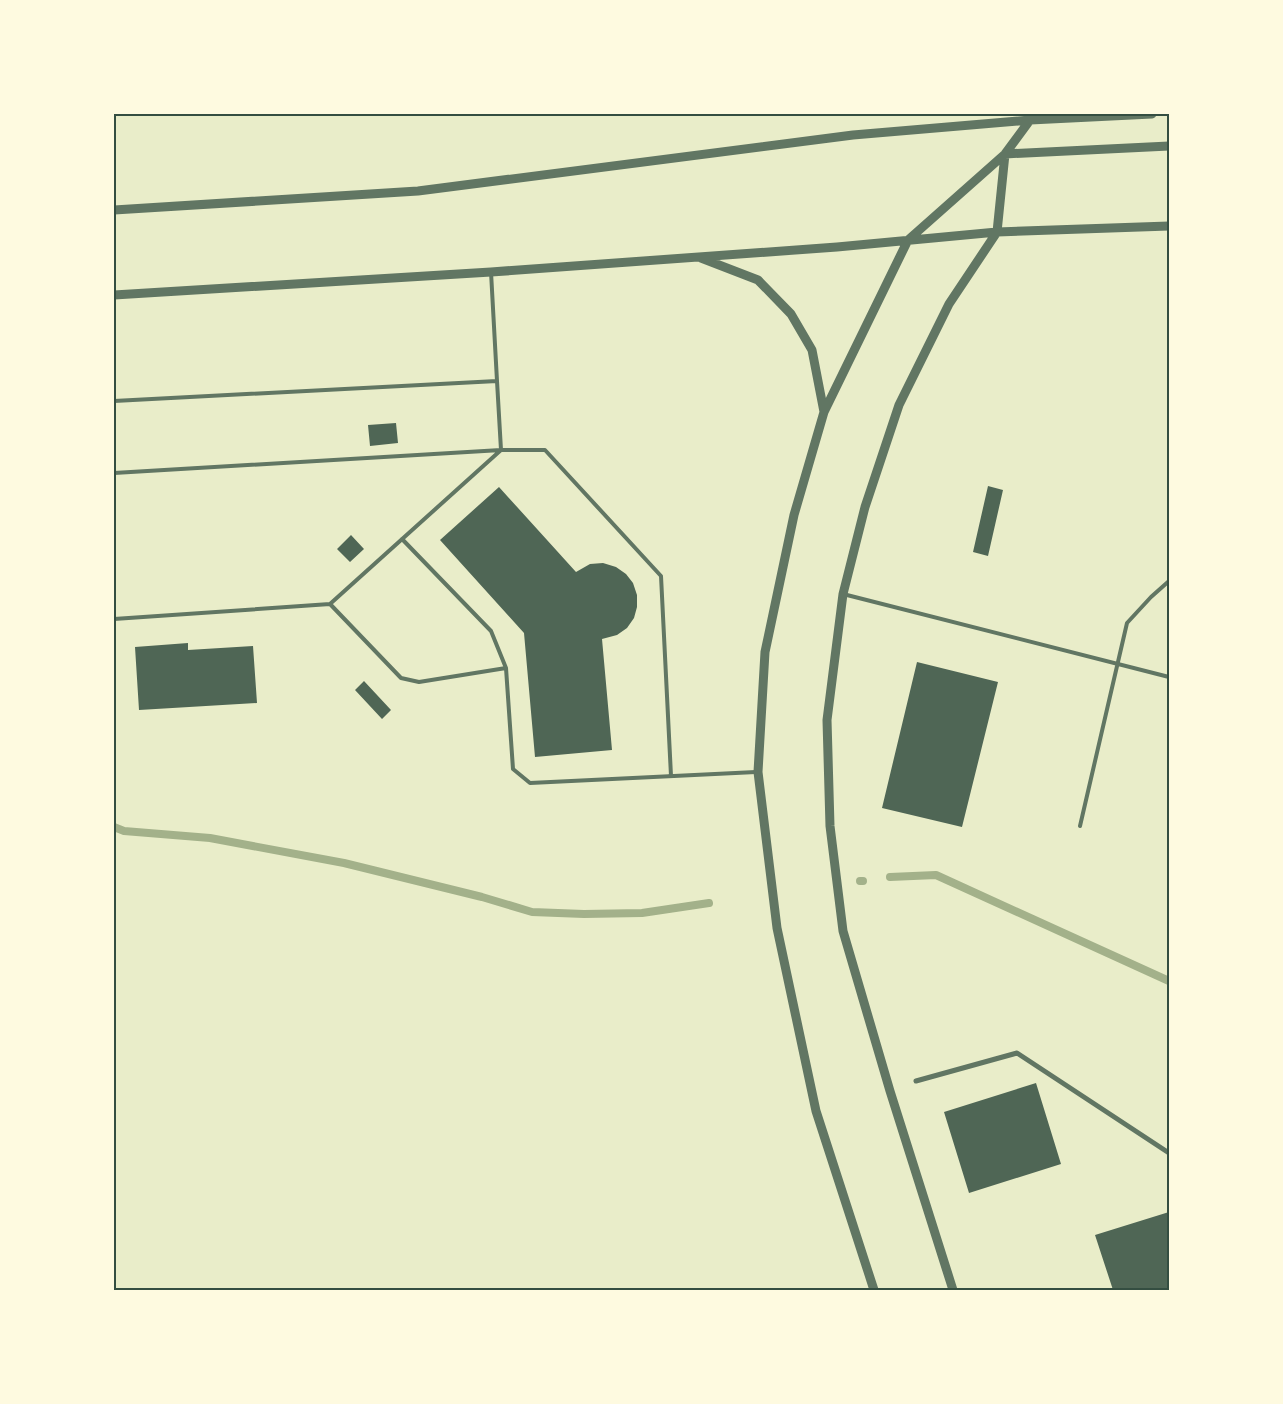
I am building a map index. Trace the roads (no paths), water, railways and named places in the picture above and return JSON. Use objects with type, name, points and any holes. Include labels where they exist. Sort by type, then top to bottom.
[{"type":"street","points":[[114,210],[418,190],[852,135],[1033,117],[1152,114]]},
{"type":"street","points":[[874,1290],[816,1111],[777,928],[758,772],[765,652],[794,514],[824,412],[908,240],[1005,154],[1033,117]]},
{"type":"street","points":[[1005,154],[1169,146]]},
{"type":"street","points":[[953,1290],[890,1091],[843,931],[830,826],[827,720],[843,594],[865,507],[899,406],[949,304],[996,232],[1005,154]]},
{"type":"street","points":[[114,295],[491,272],[996,232],[1169,226]]},
{"type":"street","points":[[698,257],[758,280],[791,314],[812,350],[824,412]]},
{"type":"street","points":[[916,1081],[1017,1053],[1169,1153]]},
{"type":"lane","points":[[491,272],[501,450]]},
{"type":"lane","points":[[114,401],[497,380]]},
{"type":"lane","points":[[114,618],[330,604],[501,450]]},
{"type":"lane","points":[[114,473],[501,450],[545,450],[661,576],[671,776]]},
{"type":"lane","points":[[402,539],[491,631],[506,668],[513,769],[530,784],[758,772]]},
{"type":"lane","points":[[1080,826],[1116,663],[1127,623],[1150,597],[1169,582]]},
{"type":"lane","points":[[843,594],[1169,677]]},
{"type":"lane","points":[[330,604],[401,678],[419,682],[506,668]]},
{"type":"waterway","points":[[114,827],[124,831],[210,838],[344,863],[482,897],[532,912],[584,914],[642,913],[709,903]]},
{"type":"waterway","points":[[890,877],[936,875],[1169,981]]}]
